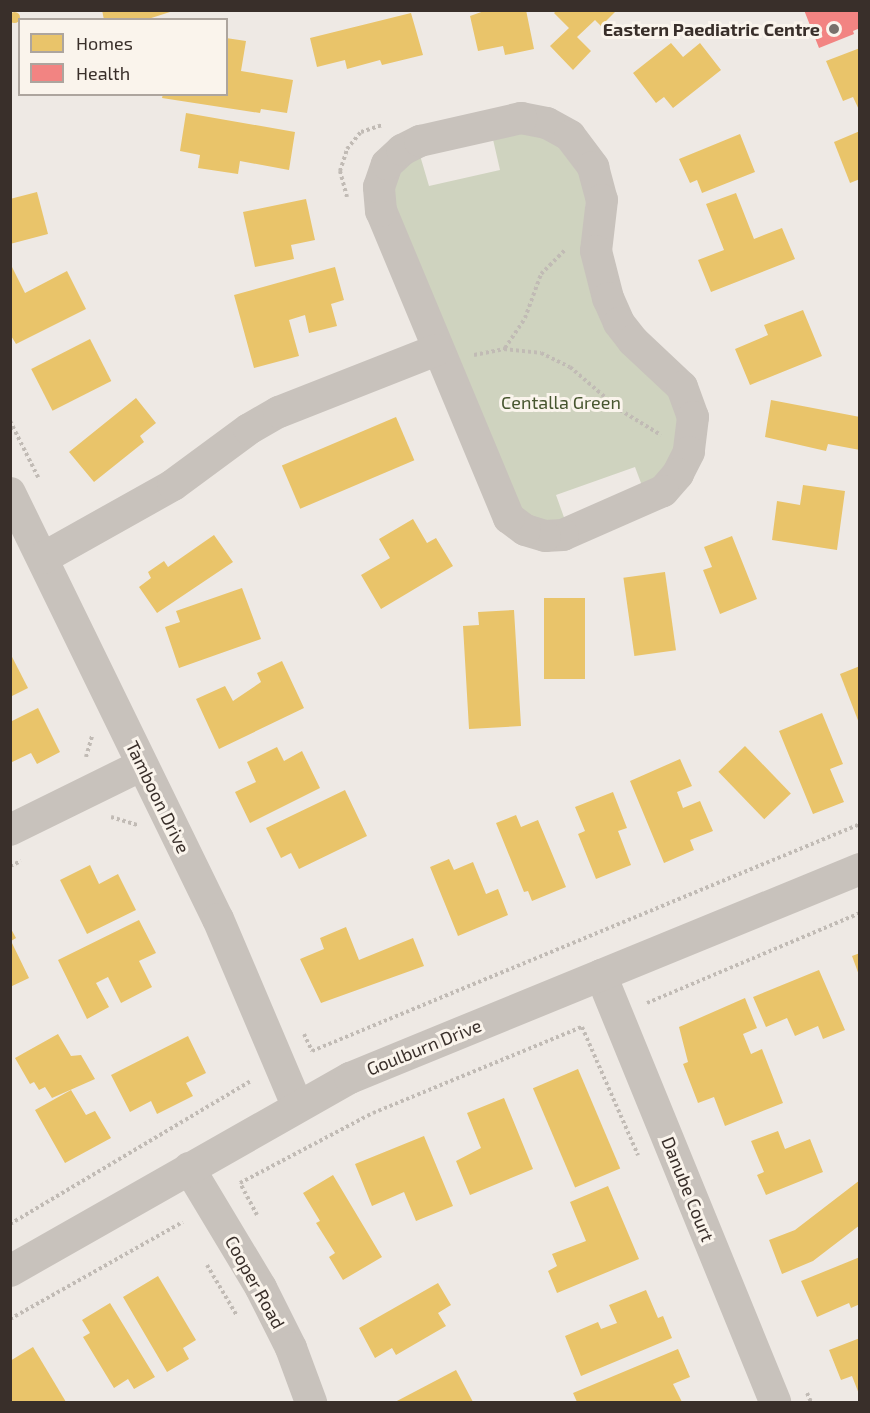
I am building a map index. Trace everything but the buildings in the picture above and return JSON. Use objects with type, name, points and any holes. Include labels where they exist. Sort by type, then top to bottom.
[{"type":"street","points":[[521,118],[547,123],[570,136],[593,167],[602,200],[596,233],[602,282],[620,323],[682,387],[693,417],[689,452],[671,483],[645,502],[563,535],[545,536],[525,530],[509,519],[499,501],[436,350],[381,211],[380,187],[387,164],[402,150],[420,141],[521,118]]},
{"type":"street","points":[[44,558],[173,485],[249,429],[279,412],[436,350]]},
{"type":"street","name":"Tamboon Drive","points":[[10,493],[44,558],[218,919],[297,1105]]},
{"type":"street","points":[[10,830],[142,765]]},
{"type":"street","name":"Goulburn Drive","points":[[10,1271],[297,1105],[350,1078],[860,869]]},
{"type":"street","name":"Danube Court","points":[[601,975],[775,1402]]},
{"type":"street","name":"Cooper Road","points":[[189,1168],[261,1288],[291,1347],[311,1402]]},
{"type":"path","points":[[504,349],[525,318],[541,274],[555,255],[573,245]]},
{"type":"path","points":[[470,357],[504,349],[541,353],[570,368],[636,422],[670,438]]},
{"type":"path","points":[[10,421],[44,488]]},
{"type":"path","points":[[312,1051],[860,824]]},
{"type":"path","points":[[646,1000],[860,913]]},
{"type":"path","points":[[240,1184],[373,1113],[582,1027]]},
{"type":"path","points":[[10,1224],[252,1084]]},
{"type":"path","points":[[10,1318],[181,1220],[187,1230]]},
{"type":"path","points":[[205,1261],[241,1322]]},
{"type":"green space","name":"Centalla Green","points":[[529,132],[555,142],[587,184],[584,234],[679,406],[678,453],[644,491],[635,467],[556,495],[566,523],[525,519],[392,208],[389,186],[419,152],[429,186],[500,170],[492,135]]},
{"type":"place","name":"Eastern Paediatric Centre","points":[[834,29]]}]
